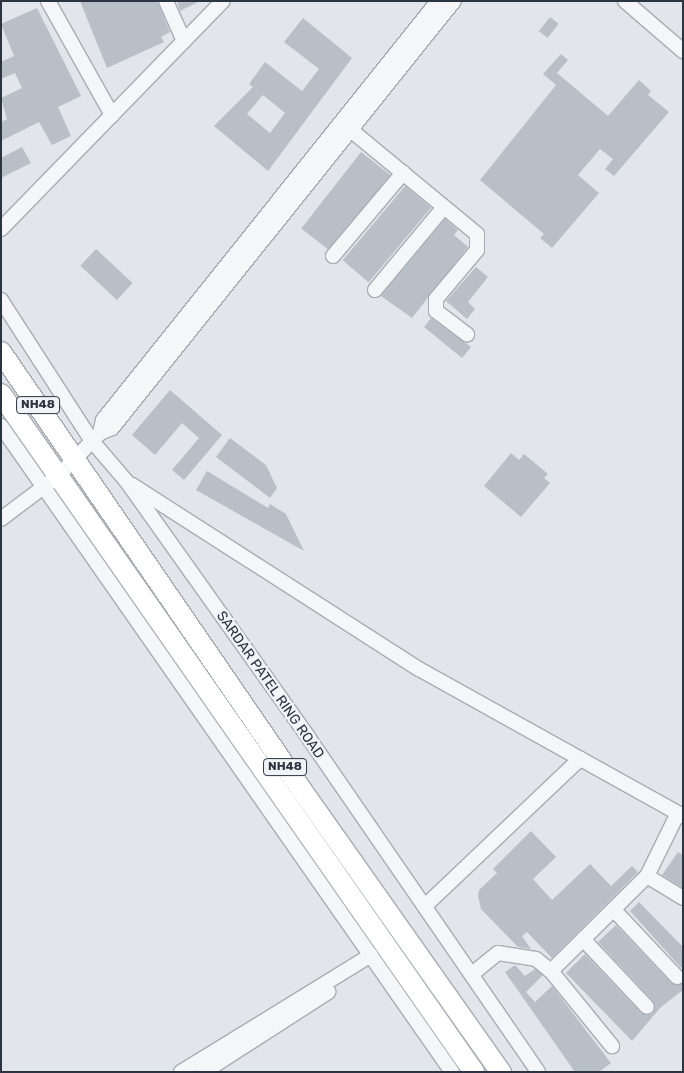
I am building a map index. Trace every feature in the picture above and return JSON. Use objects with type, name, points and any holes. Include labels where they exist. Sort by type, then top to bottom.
[{"type":"highway","name":"NH48","points":[[1,352],[75,458],[474,1072]]},
{"type":"highway","name":"NH48","points":[[1,394],[50,481],[265,753],[500,1072]]},
{"type":"street","points":[[48,1],[112,115]]},
{"type":"street","points":[[166,1],[184,41]]},
{"type":"street","points":[[1,229],[223,1]]},
{"type":"street","points":[[1,519],[50,481],[96,437],[103,420],[333,143],[438,1]]},
{"type":"street","points":[[333,143],[352,131],[454,1]]},
{"type":"street","points":[[625,1],[683,51]]},
{"type":"street","points":[[352,131],[477,234],[477,250],[436,299],[436,311],[466,334]]},
{"type":"street","points":[[333,256],[403,173]]},
{"type":"street","points":[[375,290],[444,207]]},
{"type":"street","name":"SARDAR PATEL RING ROAD","points":[[1,300],[425,906],[538,1072]]},
{"type":"street","points":[[1,426],[50,481],[452,1072]]},
{"type":"street","points":[[127,482],[419,669],[681,814],[648,876],[551,971]]},
{"type":"street","points":[[425,906],[580,759]]},
{"type":"street","points":[[648,876],[683,898]]},
{"type":"street","points":[[614,910],[677,976]]},
{"type":"street","points":[[583,939],[647,1007]]},
{"type":"street","points":[[472,974],[498,953],[536,958],[551,971],[612,1046]]},
{"type":"street","points":[[181,1072],[373,958]]},
{"type":"street","points":[[204,1072],[373,958]]},
{"type":"building","points":[[80,1],[157,1],[170,32],[161,37],[164,42],[107,68]]},
{"type":"building","points":[[177,1],[200,1],[180,11]]},
{"type":"building","points":[[37,8],[81,96],[58,107],[71,136],[52,145],[39,122],[1,141],[1,122],[7,119],[1,98],[22,88],[15,73],[1,79],[1,62],[14,56],[1,24]]},
{"type":"building","points":[[550,17],[559,24],[548,38],[539,31]]},
{"type":"building","points":[[303,18],[352,58],[268,171],[214,126],[253,87],[249,84],[265,62],[302,91],[319,69],[284,42]],"holes":[[[263,95],[285,113],[270,133],[247,114]]]},
{"type":"building","points":[[561,54],[568,60],[557,73],[608,116],[639,80],[651,91],[648,95],[669,112],[614,176],[605,169],[613,159],[600,149],[578,175],[599,193],[552,248],[540,238],[544,234],[480,180],[556,85],[543,74]]},
{"type":"building","points":[[22,147],[31,163],[1,178],[1,158]]},
{"type":"building","points":[[361,152],[390,175],[330,251],[301,228]]},
{"type":"building","points":[[405,186],[431,208],[369,282],[343,260]]},
{"type":"building","points":[[445,219],[458,230],[454,235],[468,247],[412,318],[381,296]]},
{"type":"building","points":[[96,249],[133,283],[117,300],[80,266]]},
{"type":"building","points":[[476,267],[488,277],[468,302],[475,309],[467,319],[446,301]]},
{"type":"building","points":[[431,318],[471,347],[462,358],[424,327]]},
{"type":"building","points":[[170,390],[222,435],[184,480],[172,470],[199,438],[182,423],[155,455],[132,435]]},
{"type":"building","points":[[230,438],[266,465],[277,488],[270,498],[216,457]]},
{"type":"building","points":[[511,453],[519,460],[524,454],[548,474],[544,478],[550,483],[521,517],[484,486]]},
{"type":"building","points":[[207,471],[268,508],[270,504],[286,514],[304,551],[196,490]]},
{"type":"building","points":[[531,831],[556,857],[533,879],[552,900],[590,864],[611,886],[632,866],[638,872],[552,958],[527,932],[522,936],[531,949],[518,947],[481,909],[478,896],[479,890],[497,873],[493,869]]},
{"type":"building","points":[[678,852],[683,855],[683,888],[662,875]]},
{"type":"building","points":[[639,902],[683,947],[683,970],[630,911]]},
{"type":"building","points":[[616,925],[671,983],[683,984],[683,990],[661,1007],[632,1041],[566,973],[585,954],[641,1013],[653,1014],[653,1001],[598,942]]},
{"type":"building","points":[[515,965],[525,976],[535,969],[543,975],[526,992],[535,1002],[552,986],[611,1063],[599,1072],[575,1072],[505,972]]}]
